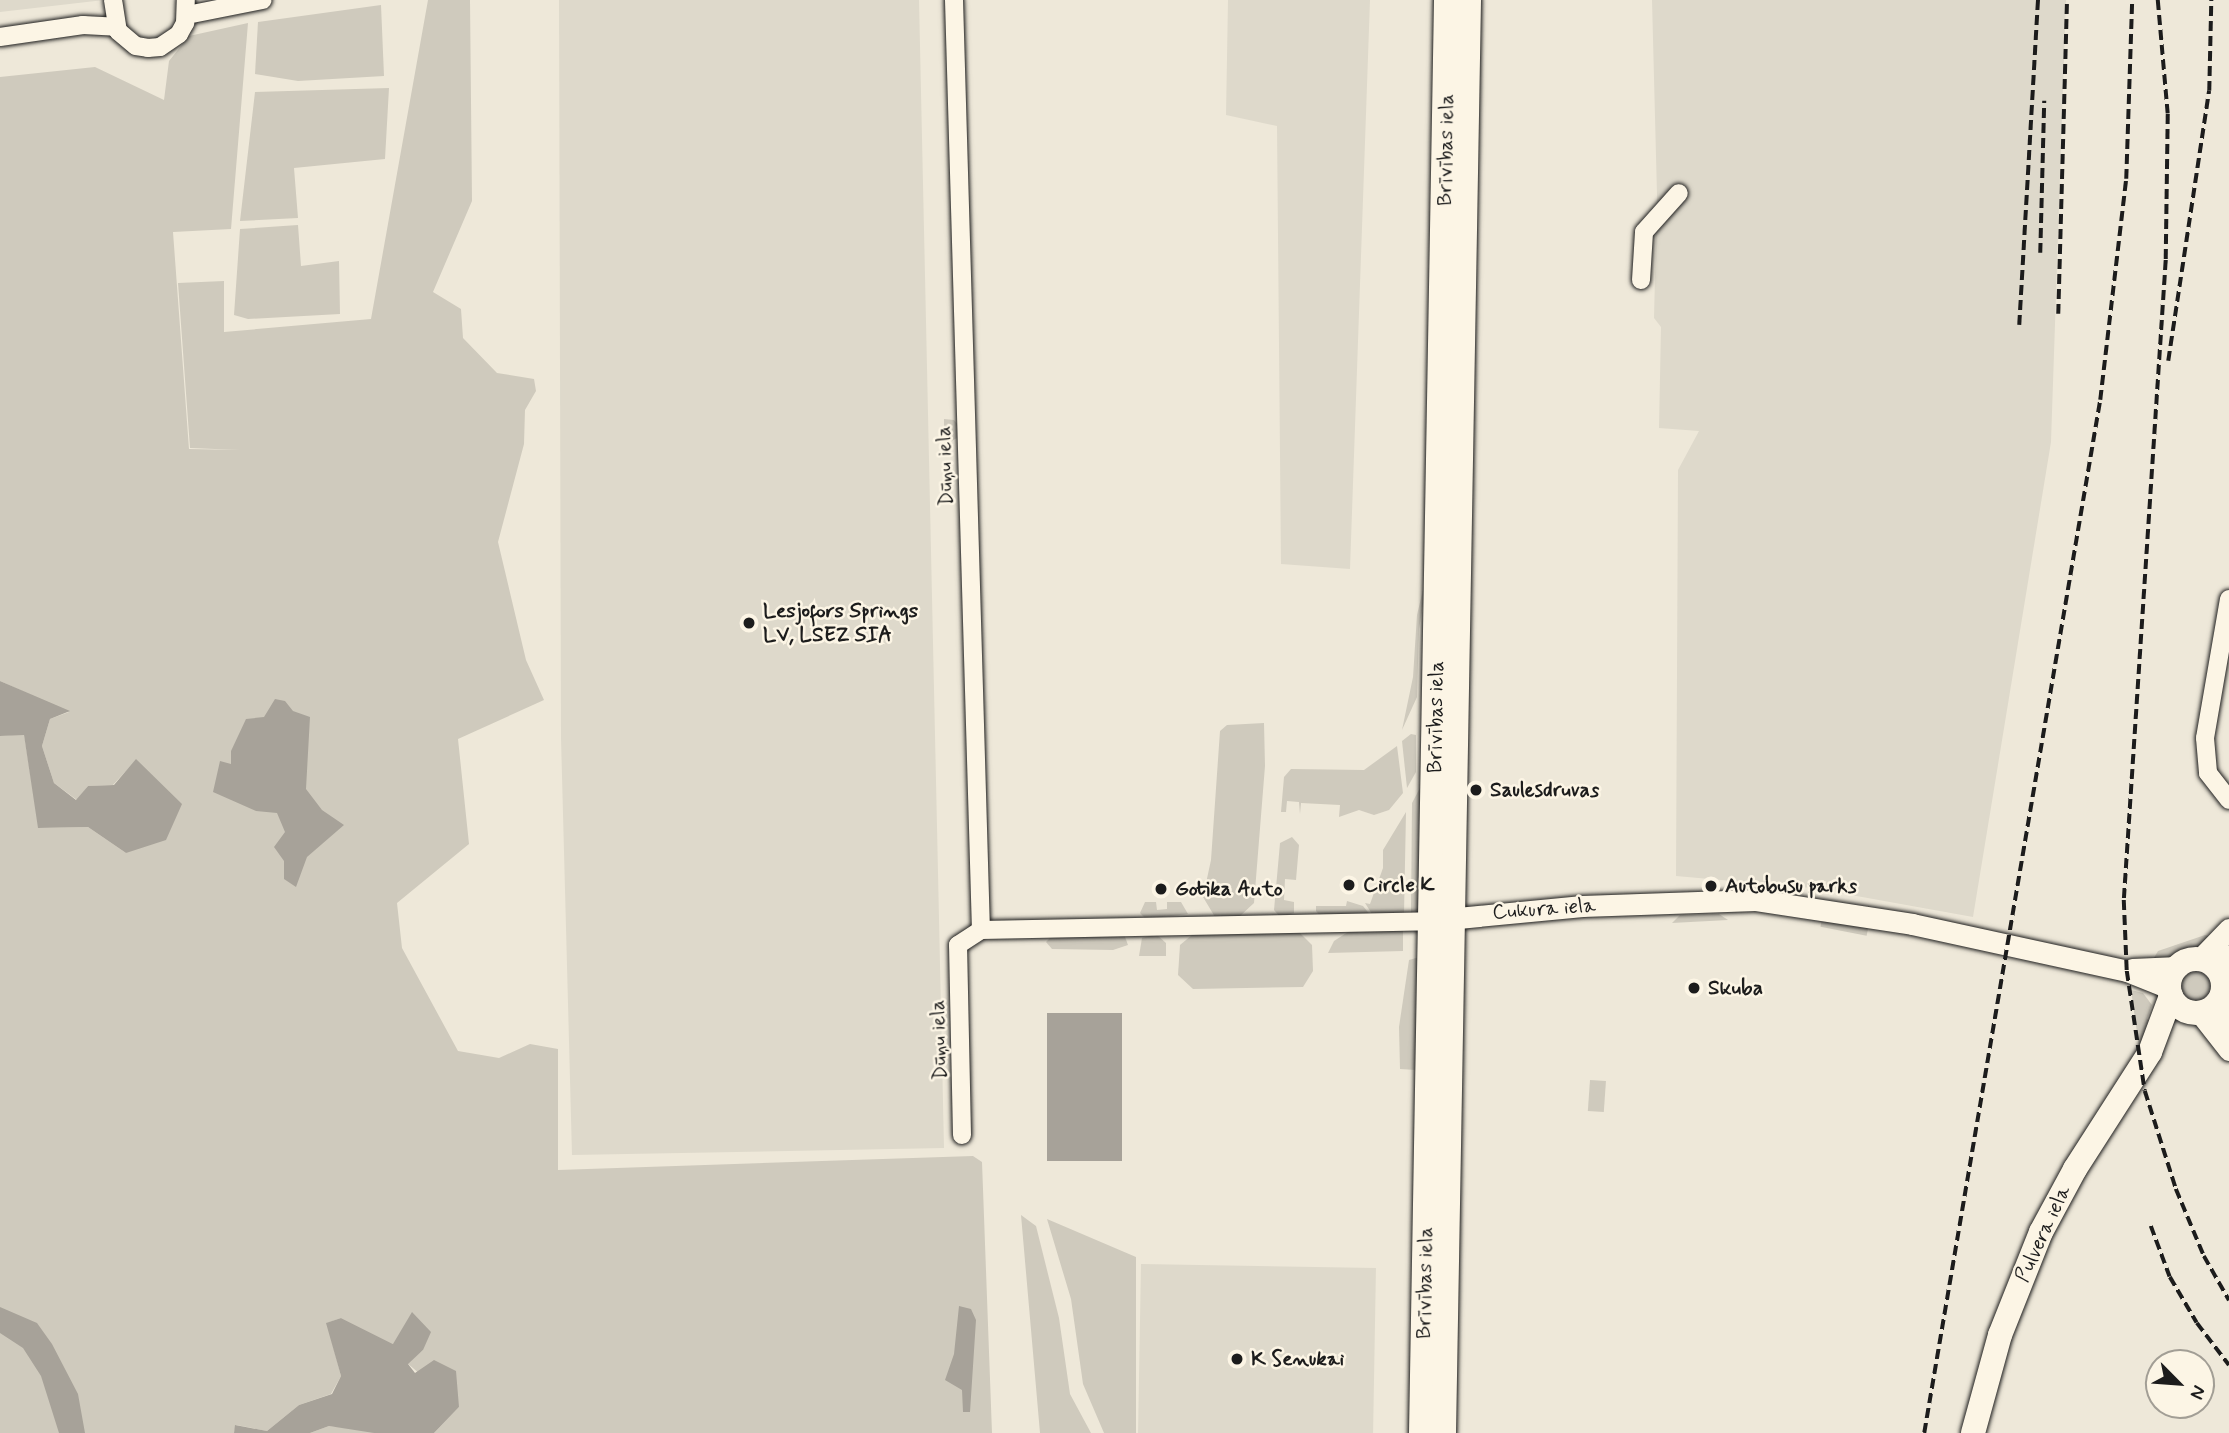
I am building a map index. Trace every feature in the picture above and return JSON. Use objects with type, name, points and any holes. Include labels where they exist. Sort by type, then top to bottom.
[{"type":"highway","name":"Brīvības iela","points":[[1444,1433],[1446,0]]},
{"type":"highway","name":"Brīvības iela","points":[[1421,1433],[1443,920],[1469,0]]},
{"type":"highway","points":[[2212,965],[2225,965],[2205,1009],[2181,1009],[2179,978],[2212,965]]},
{"type":"highway","name":"Pulvera iela","points":[[1973,1433],[2000,1335],[2041,1232],[2075,1169],[2150,1052],[2179,978]]},
{"type":"highway","name":"Pulvera iela","points":[[2150,1052],[2205,1009]]},
{"type":"main road","name":"Cukura iela","points":[[1443,920],[1582,906],[1756,900],[1865,914],[2127,971],[2179,978]]},
{"type":"main road","name":"Pulvera iela","points":[[2179,978],[2229,929]]},
{"type":"main road","points":[[2205,1009],[2229,1028]]},
{"type":"main road","points":[[2205,1009],[2229,1050]]},
{"type":"street","points":[[0,37],[83,24],[114,13],[136,46],[160,47],[179,34],[186,5],[214,8],[263,0]]},
{"type":"street","name":"Dūņu iela","points":[[954,0],[981,930],[958,945],[962,1135]]},
{"type":"street","points":[[1642,280],[1644,232],[1679,192]]},
{"type":"street","points":[[2229,599],[2205,738],[2208,773],[2229,800]]},
{"type":"street","name":"Cukura iela","points":[[981,930],[1443,920]]},
{"type":"shaded area","points":[[0,0],[104,0],[0,12]]},
{"type":"shaded area","points":[[428,0],[470,0],[472,201],[433,292],[461,309],[463,338],[497,373],[534,379],[536,391],[525,410],[524,444],[498,542],[526,660],[544,700],[458,739],[469,844],[397,903],[402,948],[458,1051],[499,1058],[530,1044],[558,1049],[558,1170],[973,1156],[982,1162],[992,1433],[434,1433],[459,1407],[407,1363],[423,1350],[393,1344],[341,1318],[327,1323],[341,1376],[331,1394],[299,1405],[267,1431],[236,1425],[234,1433],[0,1433],[0,736],[24,734],[39,828],[88,827],[126,853],[181,804],[136,760],[113,785],[88,786],[77,800],[54,783],[42,746],[50,719],[69,712],[0,681],[0,77],[95,67],[164,100],[169,61],[189,36],[248,23],[231,229],[173,232],[189,449],[240,450],[190,448],[178,283],[224,281],[224,332],[371,319]]},
{"type":"shaded area","points":[[559,0],[919,0],[944,1148],[572,1155],[561,738]]},
{"type":"shaded area","points":[[1228,0],[1370,0],[1350,569],[1281,564],[1277,126],[1226,115]]},
{"type":"shaded area","points":[[1652,0],[2066,0],[2051,442],[1973,917],[1812,888],[1676,876],[1678,470],[1699,431],[1659,428],[1661,327],[1654,318],[1657,195]]},
{"type":"shaded area","points":[[381,5],[384,76],[298,81],[255,74],[258,22]]},
{"type":"shaded area","points":[[389,88],[385,159],[294,168],[298,218],[240,221],[255,92]]},
{"type":"shaded area","points":[[298,225],[301,266],[339,261],[340,314],[248,319],[234,315],[240,229]]},
{"type":"shaded area","points":[[944,419],[954,420],[958,425],[957,438],[944,445]]},
{"type":"shaded area","points":[[1431,556],[1419,629],[1417,697],[1402,730],[1413,677],[1417,615]]},
{"type":"shaded area","points":[[0,681],[70,711],[50,719],[42,746],[54,783],[76,800],[88,786],[114,785],[136,759],[182,804],[166,840],[126,853],[88,827],[38,828],[24,735],[0,736]]},
{"type":"shaded area","points":[[275,699],[285,701],[293,711],[310,717],[306,789],[322,810],[344,825],[307,857],[296,887],[284,879],[284,861],[274,847],[285,832],[277,813],[256,811],[213,792],[220,761],[231,764],[231,751],[246,719],[264,717]]},
{"type":"shaded area","points":[[1264,723],[1265,766],[1254,903],[1240,916],[1215,917],[1203,897],[1211,860],[1220,731],[1227,725]]},
{"type":"shaded area","points":[[1411,734],[1416,735],[1416,772],[1407,788],[1402,741]]},
{"type":"shaded area","points":[[1397,746],[1403,793],[1389,810],[1374,815],[1359,810],[1339,817],[1340,805],[1301,803],[1300,814],[1299,802],[1287,801],[1286,812],[1281,812],[1284,777],[1291,769],[1364,770]]},
{"type":"shaded area","points":[[1420,788],[1421,908],[1411,913],[1412,803]]},
{"type":"shaded area","points":[[1406,812],[1404,914],[1372,914],[1365,903],[1370,904],[1383,868],[1383,850]]},
{"type":"shaded area","points":[[1292,837],[1299,845],[1296,880],[1285,879],[1284,900],[1294,902],[1294,913],[1280,917],[1274,910],[1280,843]]},
{"type":"shaded area","points":[[1347,901],[1363,906],[1371,916],[1321,917],[1316,911],[1316,906],[1346,906]]},
{"type":"shaded area","points":[[1145,902],[1156,902],[1157,910],[1167,909],[1167,902],[1181,902],[1188,914],[1146,919],[1140,913]]},
{"type":"shaded area","points":[[1719,914],[1728,920],[1672,923],[1680,915]]},
{"type":"shaded area","points":[[1822,919],[1868,928],[1867,936],[1820,927]]},
{"type":"shaded area","points":[[1351,930],[1403,930],[1403,951],[1328,953],[1334,941]]},
{"type":"shaded area","points":[[1299,932],[1312,945],[1313,971],[1303,987],[1193,989],[1178,975],[1180,945],[1192,935]]},
{"type":"shaded area","points":[[1124,934],[1128,945],[1113,950],[1052,949],[1046,942],[1052,936]]},
{"type":"shaded area","points":[[1156,934],[1166,943],[1166,956],[1139,956],[1142,938]]},
{"type":"shaded area","points":[[2205,935],[2211,937],[2205,943],[2151,963],[2158,951]]},
{"type":"shaded area","points":[[1423,956],[1416,1070],[1400,1069],[1399,1027],[1409,960]]},
{"type":"shaded area","points":[[2196,972],[2206,976],[2210,986],[2206,996],[2196,1000],[2186,996],[2182,986],[2186,976]]},
{"type":"shaded area","points":[[2131,990],[2143,993],[2152,1005],[2147,1019],[2153,1023],[2139,1047]]},
{"type":"shaded area","points":[[1047,1013],[1122,1013],[1122,1161],[1047,1161]]},
{"type":"shaded area","points":[[1590,1080],[1606,1081],[1604,1112],[1588,1111]]},
{"type":"shaded area","points":[[1021,1215],[1036,1226],[1059,1318],[1070,1394],[1091,1433],[1040,1433]]},
{"type":"shaded area","points":[[1047,1219],[1136,1257],[1136,1433],[1104,1433],[1083,1384],[1071,1299]]},
{"type":"shaded area","points":[[1141,1264],[1376,1268],[1373,1433],[1138,1433]]},
{"type":"shaded area","points":[[959,1306],[971,1309],[976,1320],[970,1412],[963,1412],[962,1390],[945,1380],[954,1354]]},
{"type":"shaded area","points":[[0,1307],[37,1323],[52,1344],[78,1394],[85,1433],[59,1433],[41,1376],[23,1348],[0,1333]]},
{"type":"shaded area","points":[[412,1312],[431,1332],[423,1350],[408,1364],[415,1373],[434,1360],[456,1371],[459,1407],[434,1433],[374,1433],[329,1426],[310,1433],[234,1433],[235,1425],[267,1431],[299,1405],[332,1394],[341,1376],[326,1323],[341,1318],[393,1344]]},
{"type":"shaded area","points":[[329,1426],[370,1430],[374,1433],[310,1433]]},
{"type":"railway","points":[[2019,325],[2038,0]]},
{"type":"railway","points":[[2058,314],[2067,0]]},
{"type":"railway","points":[[1924,1433],[2100,400],[2126,179],[2132,0]]},
{"type":"railway","points":[[2158,0],[2168,114],[2166,260],[2124,900],[2127,971],[2145,1091],[2176,1189],[2204,1256],[2229,1300]]},
{"type":"railway","points":[[2168,361],[2209,91],[2211,0]]},
{"type":"railway","points":[[2040,253],[2044,101]]},
{"type":"railway","points":[[2151,1226],[2170,1277],[2197,1323],[2229,1365]]},
{"type":"place","name":"Lesjofors Springs LV, LSEZ SIA","points":[[749,623]]},
{"type":"place","name":"Saulesdruvas","points":[[1476,790]]},
{"type":"place","name":"Circle K","points":[[1349,885]]},
{"type":"place","name":"Autobusu parks","points":[[1711,886]]},
{"type":"place","name":"Gotika Auto","points":[[1161,889]]},
{"type":"place","name":"Skuba","points":[[1694,988]]},
{"type":"place","name":"K Senukai","points":[[1237,1359]]}]
